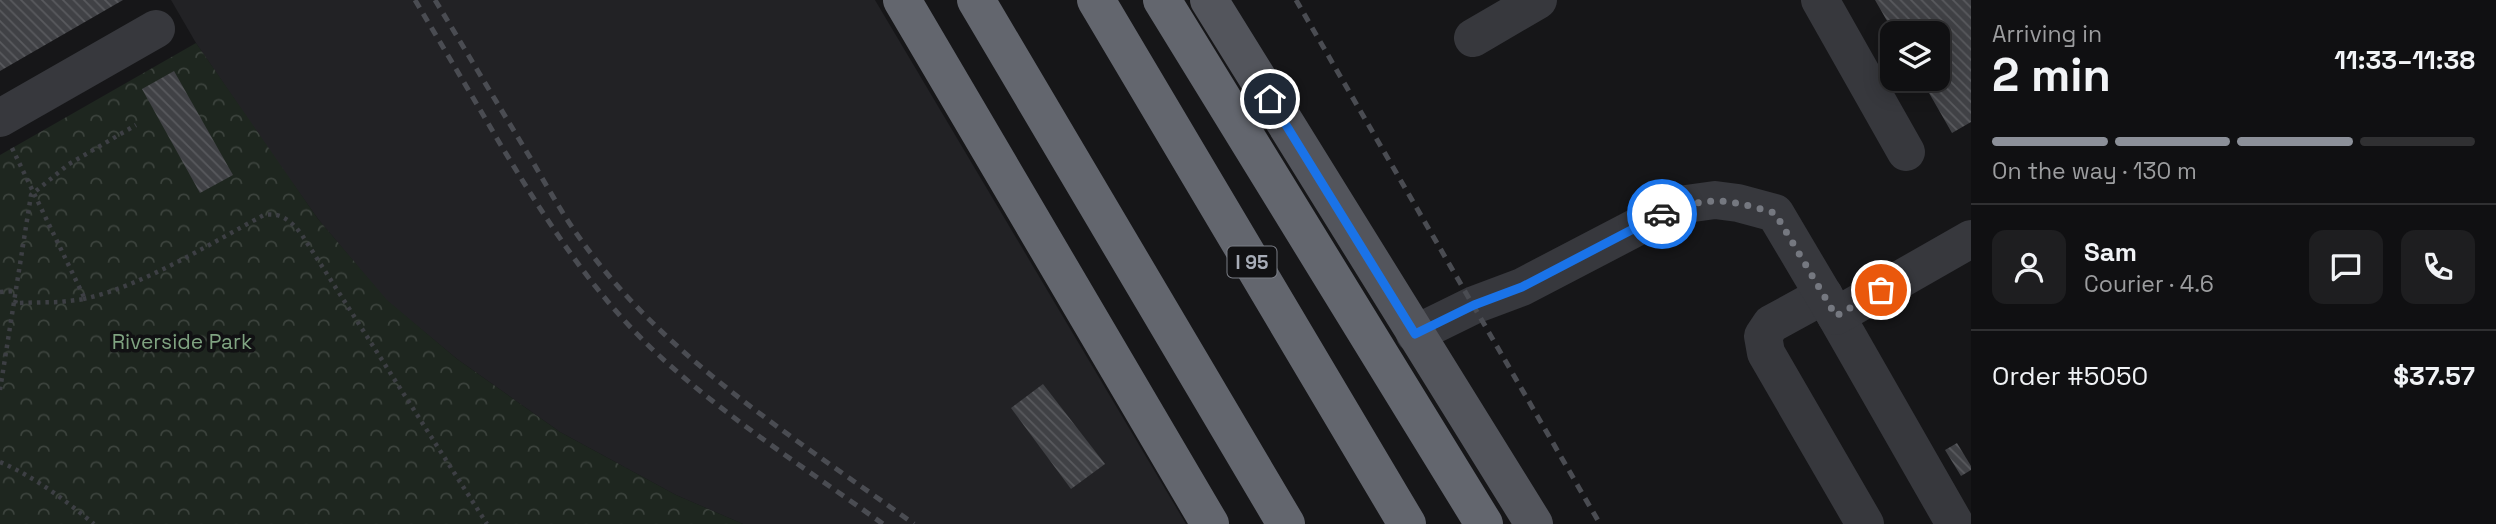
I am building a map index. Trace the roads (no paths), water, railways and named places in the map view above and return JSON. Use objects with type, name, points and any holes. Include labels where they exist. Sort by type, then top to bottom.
[{"type":"highway","points":[[902,0],[1210,524]]},
{"type":"highway","points":[[976,0],[1286,524]]},
{"type":"highway","name":"I 95","points":[[1096,0],[1407,524]]},
{"type":"highway","points":[[1162,0],[1484,524]]},
{"type":"main road","points":[[1209,0],[1534,524]]},
{"type":"street","points":[[1473,38],[1538,0]]},
{"type":"street","points":[[1820,0],[1906,152]]},
{"type":"street","points":[[5,131],[156,29]]},
{"type":"street","points":[[1415,334],[1474,305],[1522,287],[1686,204],[1715,200],[1775,213],[1955,524]]},
{"type":"street","points":[[1865,524],[1766,353],[1763,336],[1771,324],[1830,305],[1971,239]]},
{"type":"railway","points":[[415,0],[550,223],[606,300],[650,347],[705,395],[883,524]]},
{"type":"railway","points":[[435,0],[569,222],[618,286],[695,362],[737,396],[914,524]]},
{"type":"railway","points":[[1296,0],[1600,524]]},
{"type":"park label","name":"Riverside Park","points":[[182,341]]}]
